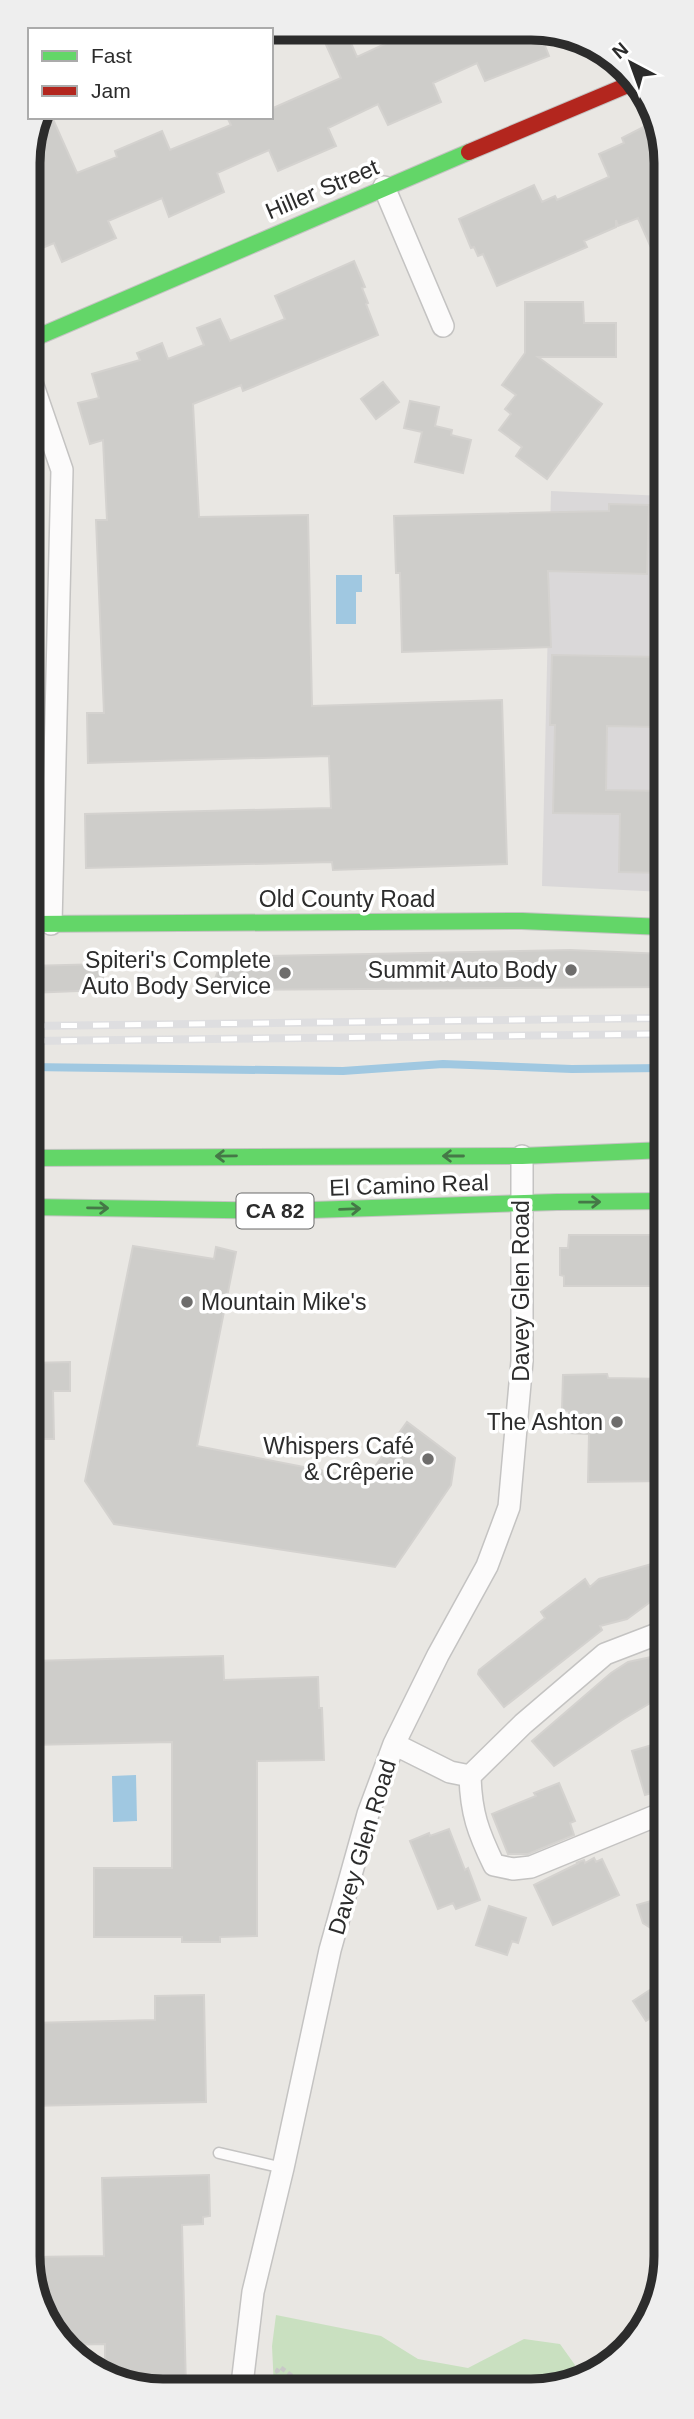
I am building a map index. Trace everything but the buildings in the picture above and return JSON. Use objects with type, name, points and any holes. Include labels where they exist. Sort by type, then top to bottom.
[{"type":"street","name":"Hiller Street","points":[[41,336],[597,98]]},
{"type":"street","points":[[384,187],[443,326]]},
{"type":"street","points":[[41,409],[62,470],[51,924]]},
{"type":"street","name":"Old County Road","points":[[41,924],[522,921],[654,927]]},
{"type":"street","name":"El Camino Real","points":[[41,1158],[522,1156],[654,1150]]},
{"type":"street","name":"Davey Glen Road","points":[[243,2379],[253,2292],[330,1950],[368,1814],[394,1744],[438,1655],[487,1566],[509,1507],[522,1361],[522,1156]]},
{"type":"street","name":"El Camino Real","points":[[40,1207],[280,1211],[654,1201]]},
{"type":"street","points":[[653,1636],[606,1654],[523,1724],[470,1776],[471,1806],[480,1836],[494,1866],[513,1869],[531,1867],[653,1817]]},
{"type":"street","points":[[394,1744],[450,1772],[470,1776]]},
{"type":"lane","points":[[219,2153],[283,2168]]},
{"type":"path","points":[[281,2379],[277,2371],[279,2367],[296,2379]]},
{"type":"shaded area","points":[[551,491],[654,496],[654,891],[542,886]]},
{"type":"green space","points":[[276,2315],[381,2336],[418,2359],[468,2368],[524,2339],[560,2344],[575,2365],[574,2371],[563,2375],[531,2379],[274,2379],[272,2346]]},
{"type":"water","points":[[336,575],[362,575],[362,592],[356,592],[356,624],[336,624]]},
{"type":"water","points":[[136,1775],[137,1821],[113,1822],[112,1776]]},
{"type":"waterway","points":[[41,1067],[343,1071],[443,1064],[572,1069],[654,1068]]},
{"type":"railway","points":[[41,1026],[654,1018]]},
{"type":"railway","points":[[41,1041],[654,1034]]},
{"type":"traffic: fast","points":[[41,335],[469,152]]},
{"type":"traffic: fast","points":[[41,924],[522,921],[654,927]]},
{"type":"traffic: fast","points":[[41,1158],[522,1156],[654,1150]]},
{"type":"traffic: fast","points":[[40,1207],[280,1211],[654,1201]]},
{"type":"traffic: jam","points":[[469,152],[597,98]]},
{"type":"place","name":"Summit Auto Body","points":[[571,970]]},
{"type":"place","name":"Spiteri's Complete Auto Body Service","points":[[285,973]]},
{"type":"place","name":"Mountain Mike's","points":[[187,1302]]},
{"type":"place","name":"The Ashton","points":[[617,1422]]},
{"type":"place","name":"Whispers Café & Crêperie","points":[[428,1459]]}]
